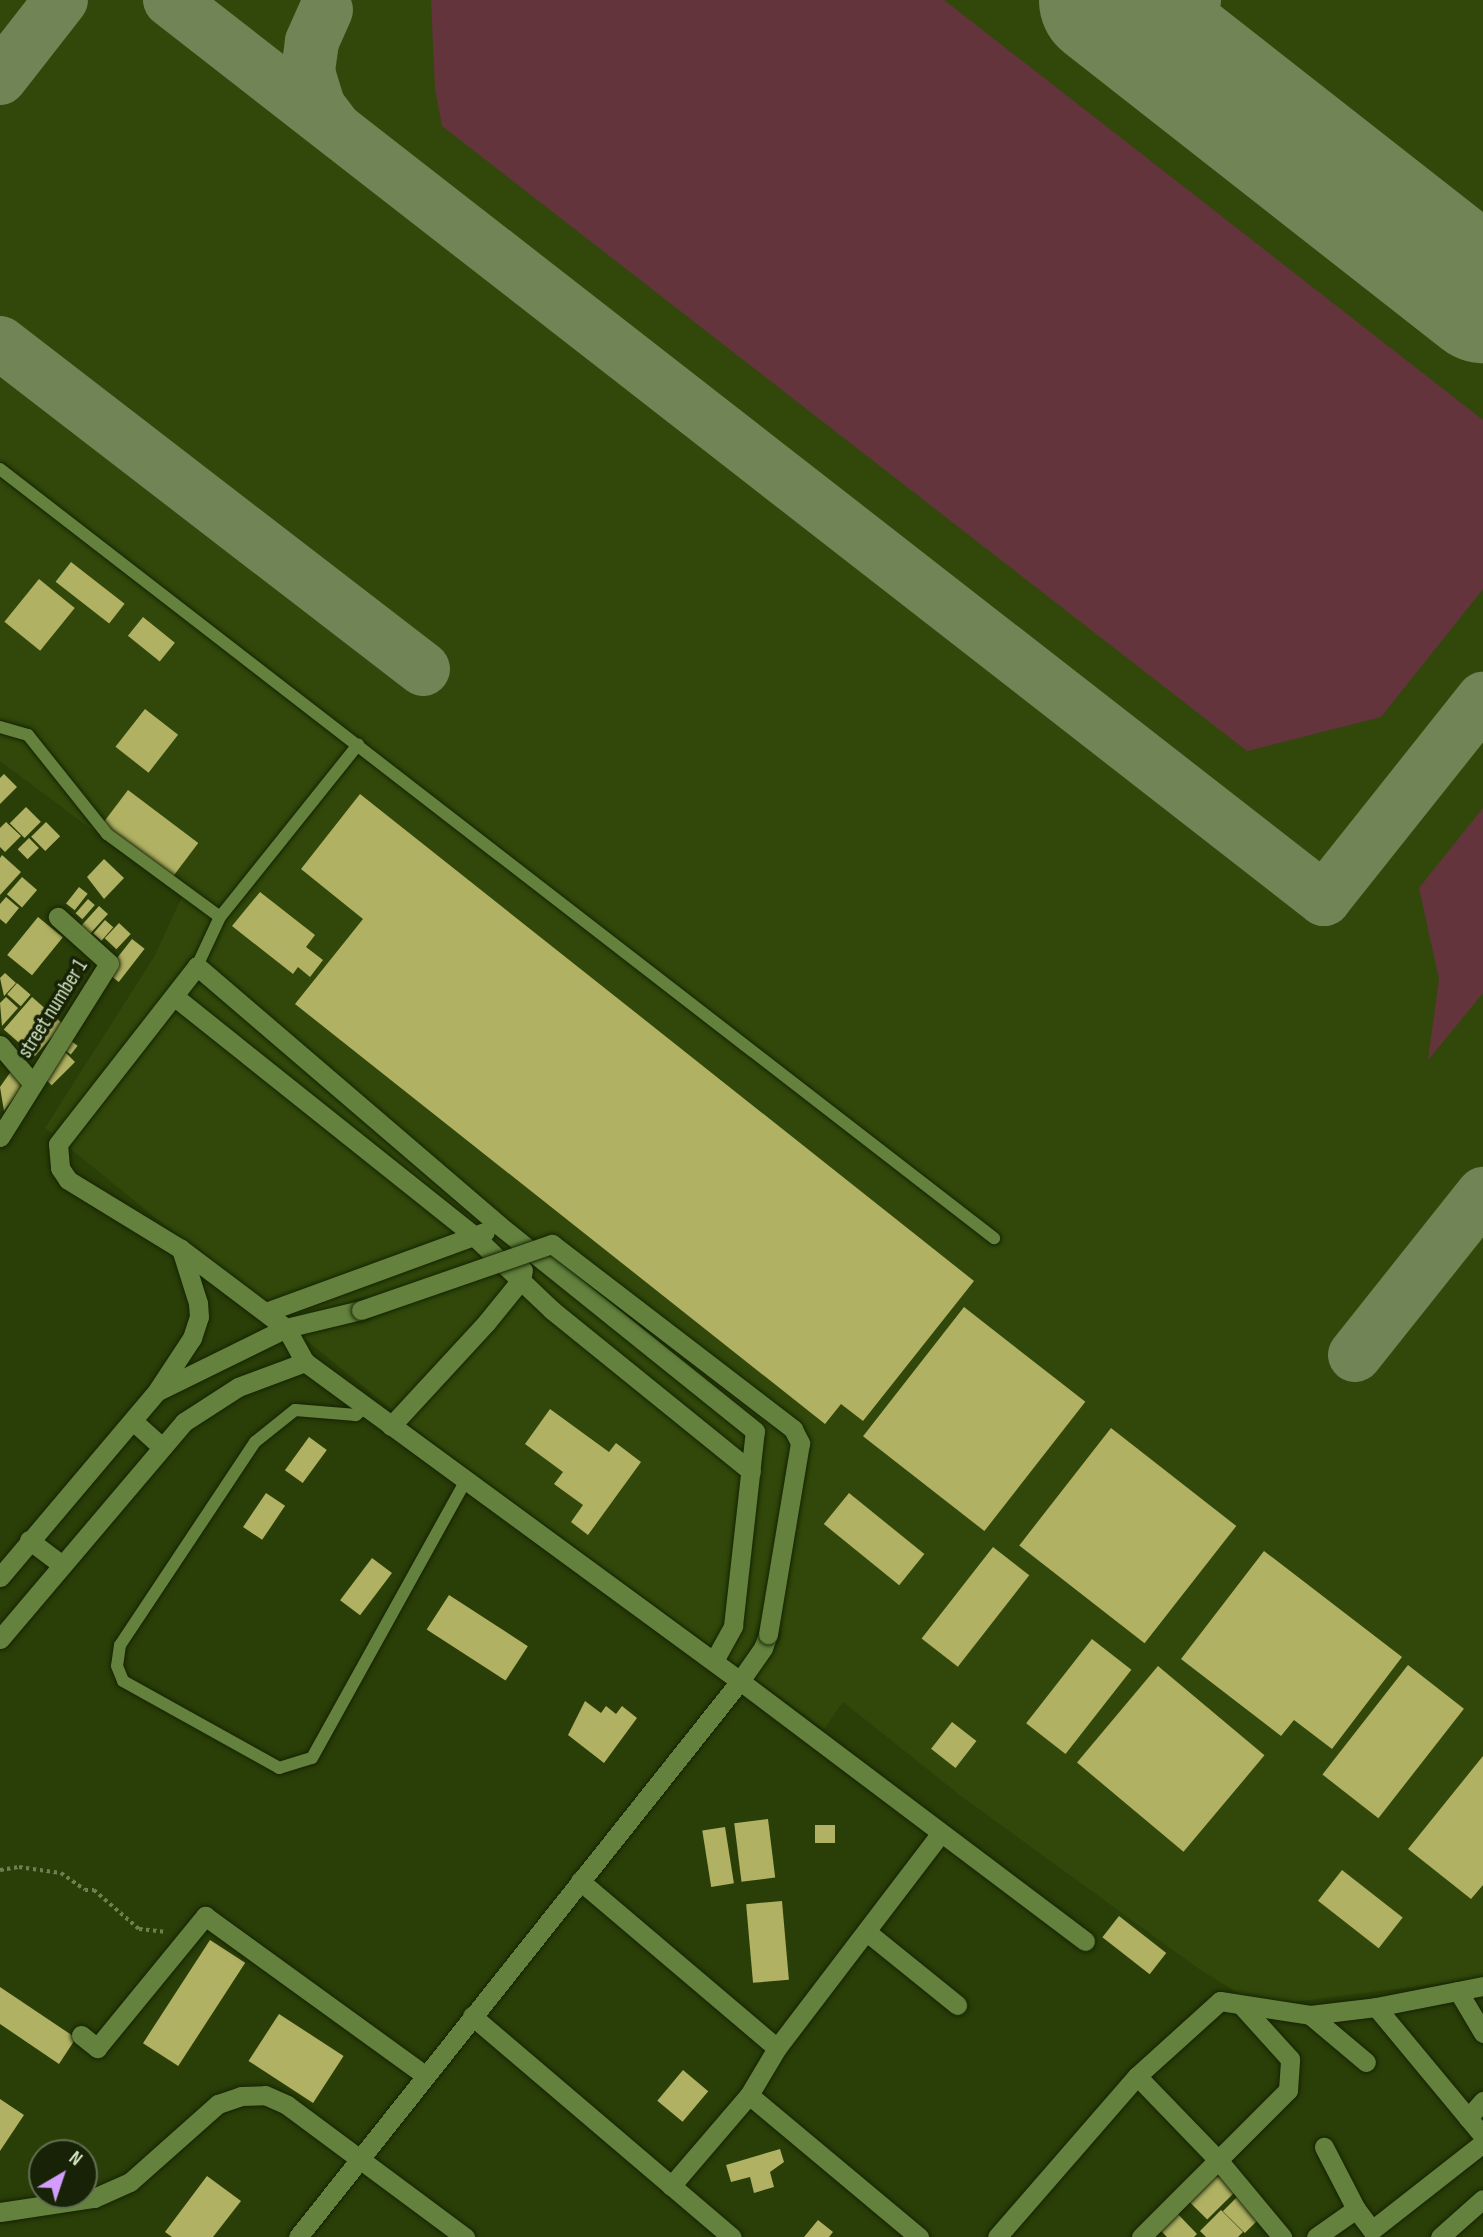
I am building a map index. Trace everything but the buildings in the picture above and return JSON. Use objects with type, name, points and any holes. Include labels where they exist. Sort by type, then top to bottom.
[{"type":"street","name":"street number 1","points":[[0,1138],[109,963],[58,917]]},
{"type":"street","points":[[715,1659],[733,1626],[755,1431],[499,1225],[197,966],[58,1144],[56,1154],[68,1180],[181,1249],[286,1328],[305,1362],[364,1408],[467,1478],[715,1659],[740,1681],[1085,1941]]},
{"type":"street","points":[[174,997],[474,1236]]},
{"type":"street","points":[[0,1045],[33,1084]]},
{"type":"street","points":[[265,1312],[488,1231],[504,1238],[524,1270],[522,1280],[391,1426]]},
{"type":"street","points":[[157,1391],[286,1328],[361,1310],[552,1244],[793,1429],[800,1443],[768,1634],[763,1648],[740,1681],[298,2237]]},
{"type":"street","points":[[0,1577],[133,1421],[192,1339],[199,1317],[181,1249]]},
{"type":"street","points":[[522,1280],[751,1471]]},
{"type":"street","points":[[0,1639],[60,1563],[161,1446],[209,1403],[305,1362]]},
{"type":"street","points":[[133,1421],[161,1446]]},
{"type":"street","points":[[30,1540],[60,1563]]},
{"type":"street","points":[[671,2186],[749,2095],[777,2048],[941,1833]]},
{"type":"street","points":[[580,1881],[777,2048]]},
{"type":"street","points":[[81,2035],[97,2048],[205,1916],[425,2075]]},
{"type":"street","points":[[867,1932],[957,2005]]},
{"type":"street","points":[[997,2237],[1137,2076],[1205,2011],[1220,2001],[1310,2015],[1377,2007],[1483,1986]]},
{"type":"street","points":[[1458,1991],[1483,2033]]},
{"type":"street","points":[[1140,2237],[1288,2090],[1291,2078],[1290,2059],[1241,2005]]},
{"type":"street","points":[[1377,2007],[1483,2136]]},
{"type":"street","points":[[1310,2015],[1366,2062]]},
{"type":"street","points":[[471,2017],[732,2237]]},
{"type":"street","points":[[1137,2076],[1219,2161],[1282,2237]]},
{"type":"street","points":[[0,2212],[94,2198],[130,2182],[218,2104],[241,2096],[265,2095],[287,2105],[357,2160],[465,2237]]},
{"type":"street","points":[[749,2095],[919,2237]]},
{"type":"street","points":[[1468,2118],[1483,2101]]},
{"type":"street","points":[[1324,2147],[1356,2209],[1373,2230],[1483,2143]]},
{"type":"street","points":[[1440,2237],[1483,2199]]},
{"type":"street","points":[[1316,2237],[1356,2209]]},
{"type":"lane","points":[[0,469],[994,1238]]},
{"type":"lane","points":[[0,727],[28,734],[107,834],[220,916]]},
{"type":"lane","points":[[197,966],[220,916],[358,745]]},
{"type":"lane","points":[[364,1408],[356,1415],[295,1410],[255,1442],[120,1645],[117,1666],[123,1681],[279,1768],[312,1758],[467,1478]]},
{"type":"path","points":[[0,1870],[19,1867],[61,1873],[85,1890],[94,1890],[139,1930],[190,1934]]},
{"type":"shaded area","points":[[0,0],[1483,0],[1483,1978],[1259,2006],[1199,1969],[961,1796],[843,1702],[824,1729],[433,1443],[45,1128],[154,957],[182,897],[0,761]]},
{"type":"shaded area","points":[[431,0],[944,0],[1483,420],[1483,589],[1381,717],[1247,751],[442,126],[435,89]]},
{"type":"shaded area","points":[[1483,808],[1483,993],[1428,1060],[1439,979],[1419,888]]},
{"type":"taxiway","points":[[0,78],[61,0]]},
{"type":"taxiway","points":[[170,0],[1324,899],[1483,699]]},
{"type":"taxiway","points":[[1160,43],[1194,0]]},
{"type":"taxiway","points":[[326,10],[312,42],[308,72],[319,107],[335,128]]},
{"type":"taxiway","points":[[0,343],[423,669]]},
{"type":"taxiway","points":[[1355,1355],[1483,1194]]},
{"type":"runway","points":[[1105,0],[1483,296]]}]
